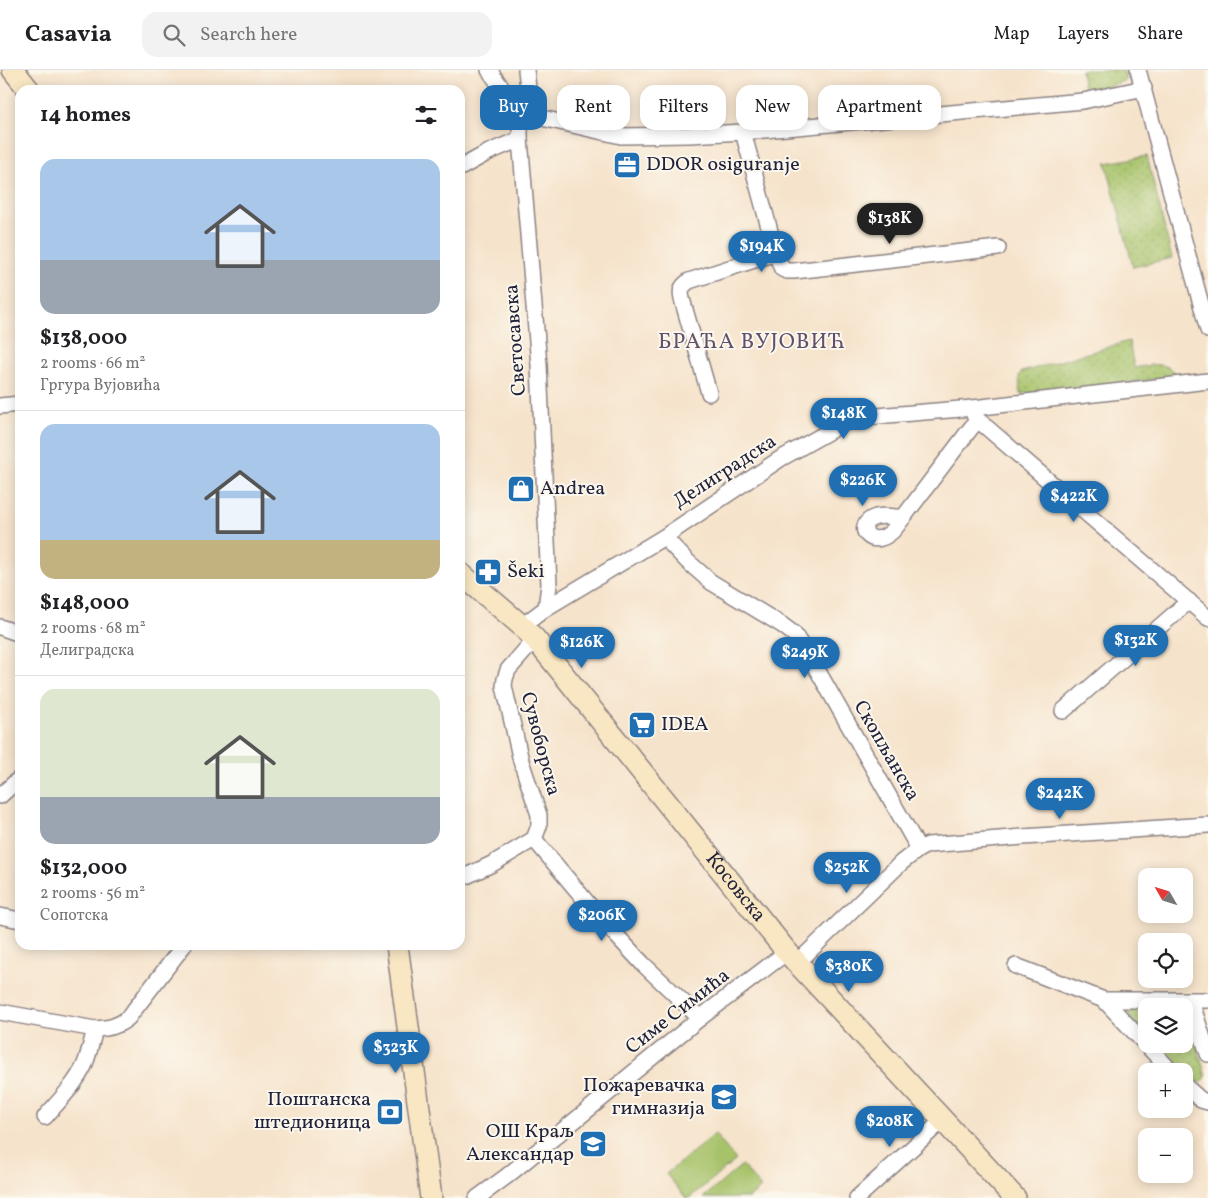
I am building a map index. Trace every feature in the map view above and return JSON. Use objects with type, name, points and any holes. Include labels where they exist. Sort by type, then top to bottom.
[{"type":"main road","points":[[0,81],[12,70],[25,85]]},
{"type":"main road","name":"Косовска","points":[[465,577],[528,632],[792,957],[1015,1198]]},
{"type":"main road","points":[[398,950],[431,1198]]},
{"type":"street","points":[[489,70],[500,85]]},
{"type":"street","name":"Светосавска","points":[[526,70],[528,85]]},
{"type":"street","points":[[1138,70],[1208,330]]},
{"type":"street","points":[[547,119],[622,136],[689,135],[743,132],[1083,101],[1144,88]]},
{"type":"street","name":"Светосавска","points":[[520,130],[539,364],[549,585],[546,608]]},
{"type":"street","points":[[743,132],[782,269],[794,271],[998,248]]},
{"type":"street","points":[[465,165],[489,152],[520,139]]},
{"type":"street","points":[[708,393],[682,300],[680,291],[682,286],[689,281],[776,253]]},
{"type":"street","name":"Делиградска","points":[[528,632],[546,608],[664,537],[780,459],[851,419],[888,414],[975,414],[1208,381]]},
{"type":"street","points":[[0,406],[15,404]]},
{"type":"street","points":[[903,518],[975,414],[1208,618]]},
{"type":"street","name":"Скопљанска","points":[[664,537],[711,582],[794,634],[824,681],[919,849]]},
{"type":"street","points":[[1063,711],[1189,601]]},
{"type":"street","points":[[0,627],[15,632]]},
{"type":"street","name":"Сувоборска","points":[[528,632],[508,670],[504,686],[521,761],[539,815],[539,826],[534,839]]},
{"type":"street","points":[[0,796],[15,782]]},
{"type":"street","points":[[919,849],[928,845],[1023,837],[1208,825]]},
{"type":"street","points":[[465,877],[492,864],[534,839],[601,919],[643,964],[700,1018]]},
{"type":"street","name":"Симе Симића","points":[[477,1198],[507,1176],[700,1018],[792,957],[919,849]]},
{"type":"street","points":[[0,916],[15,919]]},
{"type":"street","points":[[0,1012],[95,1029],[121,1024],[128,1018],[180,950]]},
{"type":"street","points":[[1016,966],[1104,1000],[1138,1000]]},
{"type":"street","points":[[1104,1000],[1163,1063]]},
{"type":"street","points":[[1193,1001],[1208,1000]]},
{"type":"street","points":[[1193,1007],[1208,1054]]},
{"type":"street","points":[[45,1117],[66,1093],[80,1072],[90,1048],[95,1029]]},
{"type":"street","points":[[1193,1093],[1201,1100],[1208,1102]]},
{"type":"street","points":[[857,1198],[943,1120]]},
{"type":"green space","points":[[1081,70],[1123,70],[1126,80],[1085,95]]},
{"type":"green space","points":[[1147,156],[1172,258],[1133,267],[1106,163]]},
{"type":"green space","points":[[1129,341],[1134,368],[1161,365],[1177,374],[1165,378],[1020,394],[1019,375],[1022,372]]},
{"type":"green space","points":[[1134,1006],[1138,1006],[1138,1026],[1129,1016],[1129,1011]]},
{"type":"green space","points":[[1193,1033],[1206,1077],[1202,1082],[1194,1082],[1193,1063],[1173,1063],[1163,1053],[1193,1053]]},
{"type":"green space","points":[[715,1134],[736,1160],[689,1198],[686,1198],[666,1174]]},
{"type":"green space","points":[[742,1165],[761,1188],[749,1198],[703,1198]]},
{"type":"place","name":"DDOR osiguranje","points":[[627,165]]},
{"type":"place","name":"Andrea","points":[[521,489]]},
{"type":"place","name":"Šeki","points":[[488,572]]},
{"type":"place","name":"IDEA","points":[[642,725]]},
{"type":"place","name":"Пожаревачка гимназија","points":[[724,1097]]},
{"type":"place","name":"Поштанска штедионица","points":[[390,1112]]},
{"type":"place","name":"ОШ Краљ Александар","points":[[593,1144]]},
{"type":"district","name":"БРАЋА ВУЈОВИЋ","points":[[752,342]]}]
